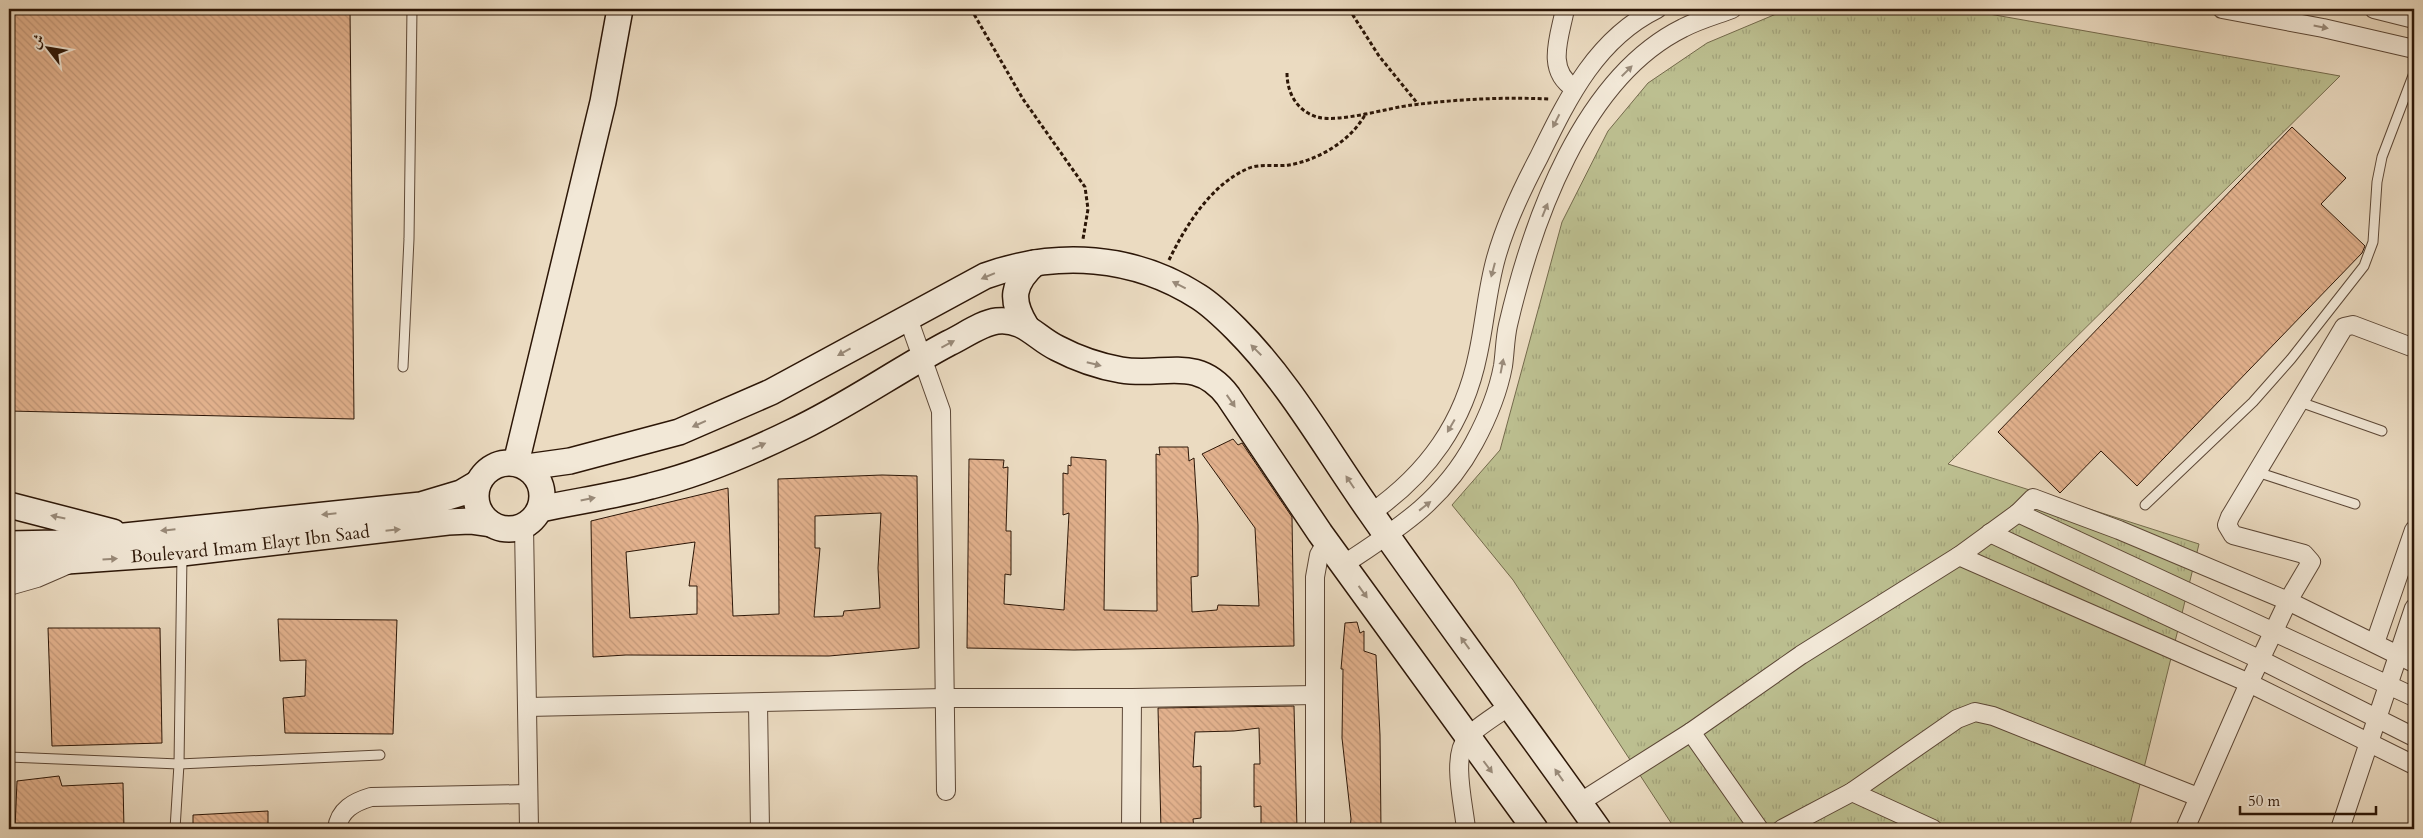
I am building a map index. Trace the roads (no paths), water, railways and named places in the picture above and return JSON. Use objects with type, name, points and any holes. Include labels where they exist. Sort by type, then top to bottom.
[{"type":"street","points":[[522,465],[603,102],[620,9]]},
{"type":"street","points":[[1565,9],[1556,58],[1557,67],[1571,94]]},
{"type":"street","points":[[1371,513],[1404,489],[1418,475],[1431,459],[1455,420],[1474,374],[1489,283],[1506,228],[1522,189],[1571,94],[1603,49],[1636,22],[1657,9]]},
{"type":"street","points":[[1343,565],[1387,536],[1433,500],[1460,466],[1484,423],[1494,400],[1503,367],[1508,326],[1528,254],[1564,163],[1586,121],[1614,84],[1646,53],[1683,28],[1732,9]]},
{"type":"street","points":[[2222,9],[2323,28],[2414,49]]},
{"type":"street","points":[[2375,9],[2414,19]]},
{"type":"street","points":[[1026,326],[1011,322],[996,322],[981,326],[792,432],[715,465],[651,486],[532,517],[513,529],[501,528],[491,524],[482,516],[477,506],[475,494],[478,483],[484,473],[494,466],[505,462],[522,465],[570,461],[679,432],[772,392],[985,276],[1034,263],[1081,260],[1131,266],[1162,276],[1202,298],[1219,312],[1263,357],[1387,536],[1598,829]]},
{"type":"street","points":[[1034,263],[1021,275],[1015,292],[1017,311],[1026,326],[1055,348],[1088,363],[1122,370],[1195,370],[1219,384],[1343,565],[1535,829]]},
{"type":"street","points":[[908,318],[941,411],[946,791]]},
{"type":"street","points":[[2185,829],[2273,632],[2288,601],[2310,566],[2308,556],[2234,535],[2227,525],[2341,330],[2349,325],[2414,348]]},
{"type":"street","points":[[522,465],[536,475],[541,485],[542,497],[532,517],[527,707],[529,829]]},
{"type":"street","name":"Boulevard Imam Elayt Ibn Saad","points":[[9,544],[57,543],[421,505],[461,493],[478,483]]},
{"type":"street","points":[[1579,803],[1691,732],[1801,655],[1959,556],[2018,512],[2033,498],[2120,530],[2288,601],[2414,663]]},
{"type":"street","points":[[9,506],[75,521],[122,535]]},
{"type":"street","points":[[2018,512],[2414,697]]},
{"type":"street","name":"Boulevard Imam Elayt Ibn Saad","points":[[9,564],[182,554],[470,520],[491,524]]},
{"type":"street","points":[[2375,643],[2414,530]]},
{"type":"street","points":[[1990,533],[2261,660],[2414,737]]},
{"type":"street","points":[[1315,829],[1315,577],[1319,555],[1327,541]]},
{"type":"street","points":[[1959,556],[2249,683],[2414,765]]},
{"type":"street","points":[[9,586],[37,578],[74,561]]},
{"type":"street","points":[[2340,829],[2397,654],[2414,608]]},
{"type":"street","points":[[527,707],[758,704],[945,698],[1132,698],[1315,695]]},
{"type":"street","points":[[1131,829],[1132,698]]},
{"type":"street","points":[[758,704],[760,829]]},
{"type":"street","points":[[1466,829],[1459,761],[1460,750],[1467,738],[1510,705]]},
{"type":"street","points":[[1782,829],[1852,792],[1957,719],[1975,712],[1993,716],[2198,797]]},
{"type":"street","points":[[1691,732],[1759,829]]},
{"type":"street","points":[[1852,792],[1933,829]]},
{"type":"street","points":[[337,829],[343,813],[351,805],[371,796],[528,794]]},
{"type":"lane","points":[[403,368],[409,239],[412,9]]},
{"type":"lane","points":[[2145,505],[2252,402],[2297,352],[2364,266],[2373,242],[2376,190],[2382,158],[2414,72]]},
{"type":"lane","points":[[2300,402],[2382,431]]},
{"type":"lane","points":[[2257,472],[2355,504]]},
{"type":"lane","points":[[175,829],[179,764],[182,554]]},
{"type":"lane","points":[[9,757],[179,764],[380,755]]}]
